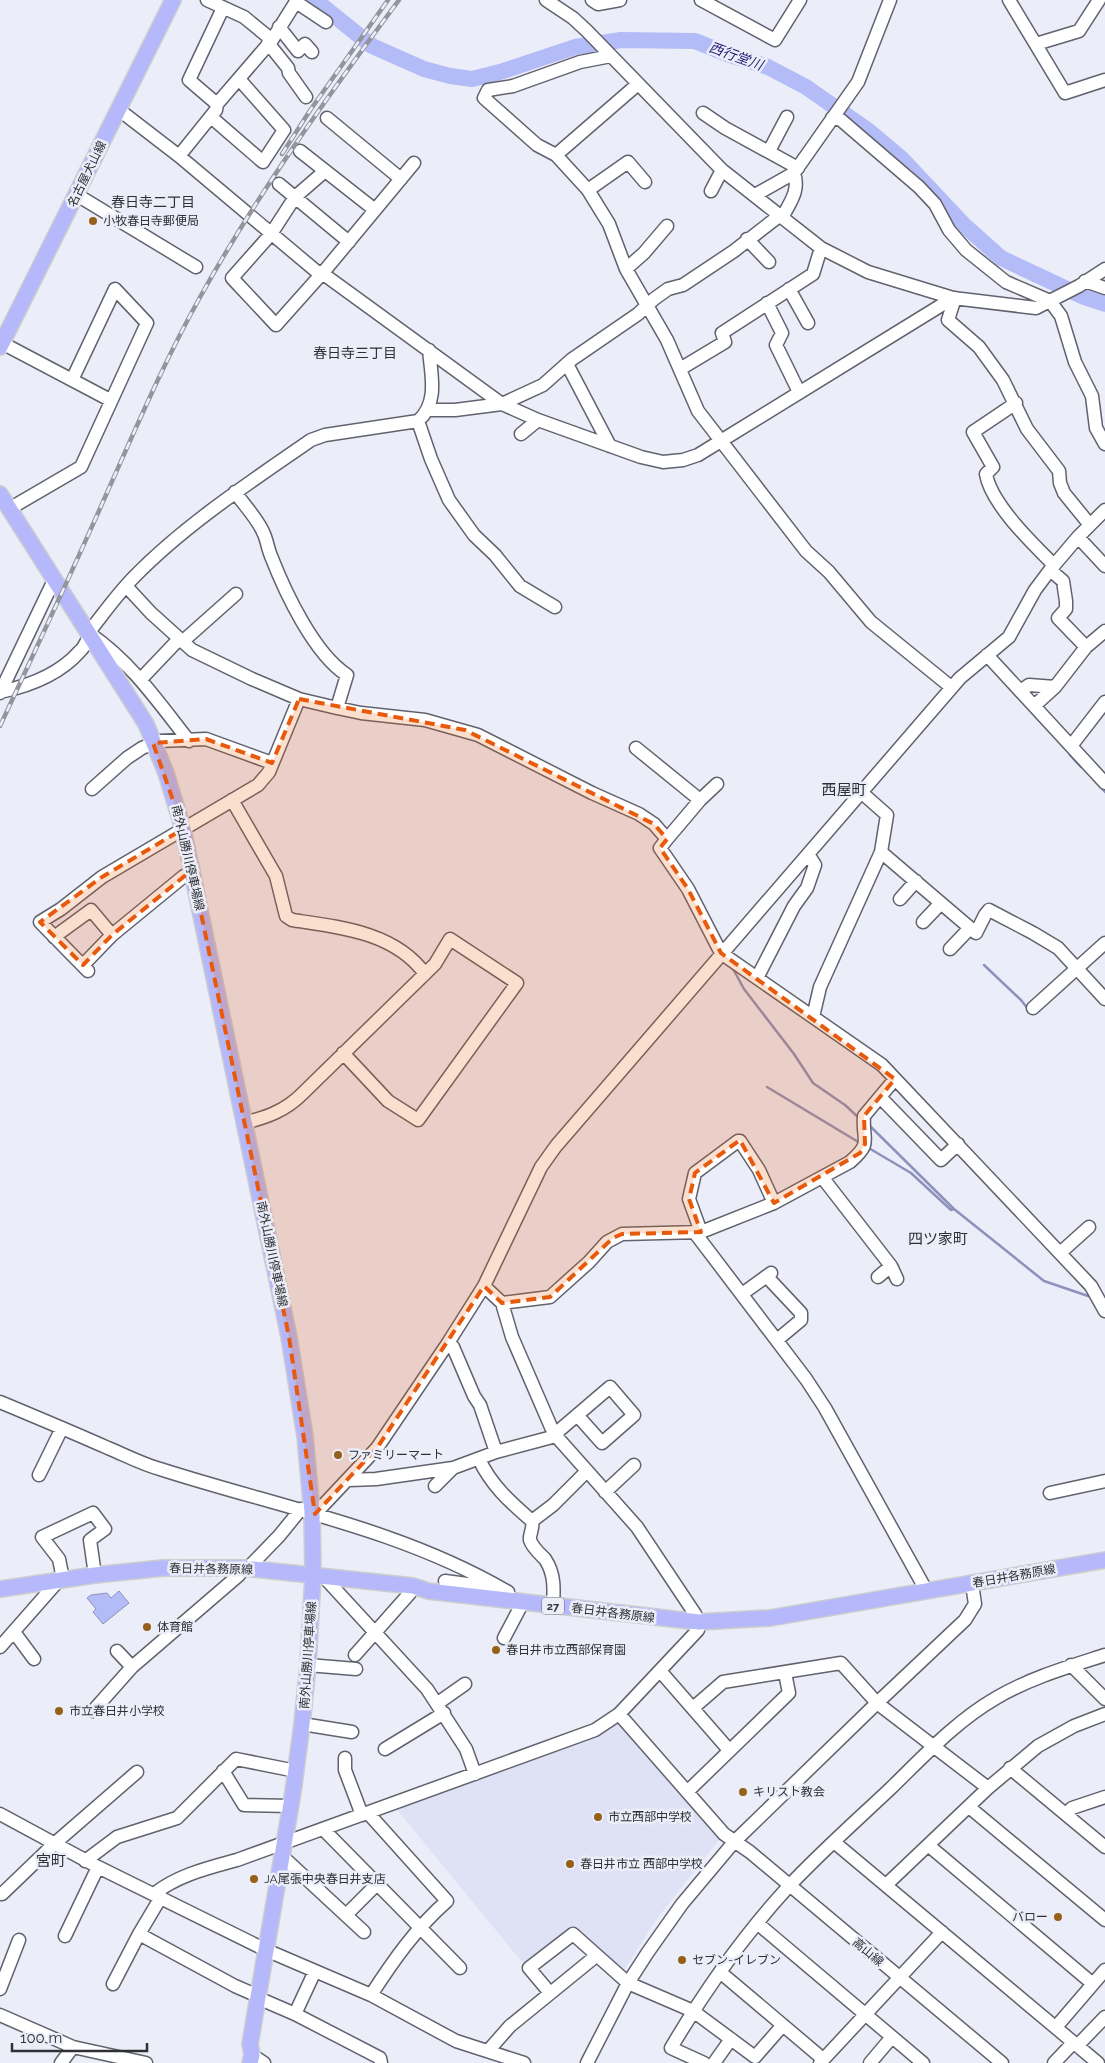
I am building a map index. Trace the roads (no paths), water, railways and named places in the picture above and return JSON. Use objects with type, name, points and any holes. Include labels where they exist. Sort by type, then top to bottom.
[{"type":"main road","name":"名古屋犬山線","points":[[1,345],[173,0]]},
{"type":"main road","name":"南外山勝川停車場線","points":[[0,494],[146,724],[166,773],[183,829],[290,1337],[305,1436],[309,1512],[318,1576],[291,1806],[250,2044],[255,2060]]},
{"type":"main road","name":"春日井各務原線","points":[[0,1589],[95,1575],[164,1568],[246,1568],[413,1586],[428,1591],[505,1595],[523,1602],[699,1622],[770,1618],[1105,1560]]},
{"type":"street","points":[[207,0],[244,17],[270,42],[292,64],[289,73],[306,97]]},
{"type":"street","points":[[592,0],[598,4],[620,0]]},
{"type":"street","points":[[701,0],[775,40],[800,0]]},
{"type":"street","points":[[755,195],[796,170],[858,82],[890,0]]},
{"type":"street","points":[[1009,0],[1065,93],[1105,80]]},
{"type":"street","points":[[1036,44],[1079,31],[1100,0]]},
{"type":"street","points":[[179,156],[216,110],[218,104],[270,42],[297,1],[326,22]]},
{"type":"street","points":[[554,2],[587,30],[722,170],[821,248],[868,272],[954,298],[1036,308],[1082,283],[1105,267]]},
{"type":"street","points":[[218,104],[189,80],[223,8]]},
{"type":"street","points":[[280,28],[298,51],[305,44],[312,52]]},
{"type":"street","points":[[609,54],[580,62],[513,86],[488,90],[484,98],[537,145],[556,156],[588,190],[610,224],[626,269],[667,340],[698,411],[806,551],[829,572],[871,622],[951,687]]},
{"type":"street","points":[[210,117],[264,162],[284,130],[238,79]]},
{"type":"street","points":[[556,156],[638,84]]},
{"type":"street","points":[[118,109],[179,156],[316,271],[322,273],[502,404],[538,420],[610,446],[641,457],[663,462],[683,460],[698,455],[954,298]]},
{"type":"street","points":[[428,410],[455,410],[502,404],[543,385],[567,364],[648,306],[668,289],[683,285],[780,217],[793,198],[798,183],[796,170],[769,151],[725,128],[703,113]]},
{"type":"street","points":[[769,151],[787,117]]},
{"type":"street","points":[[833,117],[841,120],[919,187],[935,204],[949,230],[966,250],[1006,282],[1052,300],[1060,316],[1076,362],[1092,396],[1096,428],[1105,444]]},
{"type":"street","points":[[327,118],[400,179]]},
{"type":"street","points":[[300,151],[375,210]]},
{"type":"street","points":[[588,190],[628,162],[644,182]]},
{"type":"street","points":[[325,171],[295,197],[271,234],[232,278],[276,325],[414,163]]},
{"type":"street","points":[[711,191],[722,170]]},
{"type":"street","points":[[279,184],[348,242]]},
{"type":"street","points":[[77,195],[196,267]]},
{"type":"street","points":[[626,269],[644,253],[659,233],[667,226]]},
{"type":"street","points":[[747,240],[769,262]]},
{"type":"street","points":[[680,369],[725,342],[722,333],[813,274],[821,248]]},
{"type":"street","points":[[1082,283],[1105,288]]},
{"type":"street","points":[[9,509],[81,467],[146,323],[115,289],[72,380]]},
{"type":"street","points":[[789,289],[808,324]]},
{"type":"street","points":[[954,298],[948,320],[979,348],[1003,380],[1028,429],[1059,471],[1060,483],[1064,493],[1090,525]]},
{"type":"street","points":[[767,303],[782,333],[776,345],[799,392]]},
{"type":"street","points":[[1,345],[110,400]]},
{"type":"street","points":[[0,692],[44,678],[82,650],[89,633],[126,586],[157,555],[235,492],[311,440],[325,435],[418,421],[428,410],[433,397],[429,350]]},
{"type":"street","points":[[567,364],[610,446]]},
{"type":"street","points":[[1016,403],[973,432],[993,467],[986,474],[988,484],[1018,529],[1063,581],[1066,609],[1058,618],[1086,647]]},
{"type":"street","points":[[520,434],[538,420]]},
{"type":"street","points":[[418,421],[448,500],[474,535],[496,555],[520,586],[555,607]]},
{"type":"street","points":[[235,492],[264,532],[271,556],[301,620],[328,659],[337,669],[347,675],[337,708]]},
{"type":"street","points":[[93,1711],[132,1667],[239,1575],[279,1536],[349,1480],[378,1448],[484,1286],[540,1167],[951,687],[1009,637],[1035,590],[1052,567],[1105,510]]},
{"type":"street","points":[[1078,537],[1105,566]]},
{"type":"street","points":[[0,692],[54,580]]},
{"type":"street","points":[[126,586],[192,650],[274,690],[299,699],[337,708],[361,713],[425,720],[478,735],[592,793],[639,814],[654,824],[667,839]]},
{"type":"street","points":[[141,679],[181,640],[236,594]]},
{"type":"street","points":[[1034,706],[1055,687],[1086,647],[1105,631]]},
{"type":"street","points":[[89,633],[141,679],[189,740]]},
{"type":"street","points":[[987,655],[1105,783]]},
{"type":"street","points":[[1020,691],[1029,685],[1055,687]]},
{"type":"street","points":[[193,875],[184,876],[112,935],[85,968],[40,922],[61,909],[102,877],[258,785],[266,778],[299,699]]},
{"type":"street","points":[[1071,746],[1105,702]]},
{"type":"street","points":[[92,789],[127,758],[154,743],[206,739],[272,763]]},
{"type":"street","points":[[636,748],[700,800]]},
{"type":"street","points":[[717,784],[700,800],[660,848],[688,889],[724,950],[757,978],[882,1065],[1091,1286],[1105,1311]]},
{"type":"street","points":[[812,1017],[820,987],[882,852],[887,816],[861,792]]},
{"type":"street","points":[[232,800],[276,876],[286,916],[292,920],[348,928],[384,941],[403,952],[425,974]]},
{"type":"street","points":[[882,852],[976,933],[985,915],[990,910],[1058,948],[1105,999]]},
{"type":"street","points":[[757,978],[794,906],[807,888],[814,865],[808,854]]},
{"type":"street","points":[[900,899],[916,882]]},
{"type":"street","points":[[923,922],[941,903]]},
{"type":"street","points":[[54,937],[91,910],[112,935]]},
{"type":"street","points":[[950,948],[970,928]]},
{"type":"street","points":[[244,1123],[269,1117],[288,1106],[435,964],[450,939],[517,983],[418,1120],[388,1101],[343,1053]]},
{"type":"street","points":[[1033,1008],[1105,943]]},
{"type":"street","points":[[502,1303],[550,1297],[589,1262],[607,1242],[622,1234],[698,1232],[774,1203],[850,1162],[866,1144],[864,1116],[895,1079]]},
{"type":"street","points":[[880,1096],[940,1160],[958,1144]]},
{"type":"street","points":[[774,1203],[759,1170],[740,1141],[696,1173],[690,1200],[698,1232],[825,1408],[926,1590]]},
{"type":"street","points":[[822,1177],[891,1266],[897,1279]]},
{"type":"street","points":[[1060,1253],[1089,1227]]},
{"type":"street","points":[[878,1277],[891,1266]]},
{"type":"street","points":[[742,1294],[770,1276],[801,1314],[801,1320],[777,1340]]},
{"type":"street","points":[[113,1984],[162,1887],[190,1874],[237,1860],[284,1850],[324,1830],[365,1814],[595,1730],[619,1714],[698,1630],[699,1622],[636,1527],[556,1435],[512,1337],[502,1303],[484,1286]]},
{"type":"street","points":[[448,1343],[453,1347],[474,1396],[480,1405],[496,1452]]},
{"type":"street","points":[[349,1480],[392,1477],[453,1468],[496,1452],[556,1435],[577,1415],[610,1387],[634,1415],[602,1442],[577,1415]]},
{"type":"street","points":[[0,1402],[158,1469],[372,1531],[433,1554],[480,1575],[505,1595]]},
{"type":"street","points":[[39,1475],[62,1428]]},
{"type":"street","points":[[479,1459],[498,1491],[532,1521],[531,1543],[550,1567],[554,1583],[553,1606]]},
{"type":"street","points":[[606,1492],[634,1465]]},
{"type":"street","points":[[435,1486],[453,1468]]},
{"type":"street","points":[[532,1521],[553,1505],[587,1471]]},
{"type":"street","points":[[1050,1493],[1105,1481]]},
{"type":"street","points":[[0,1647],[61,1580],[59,1559],[42,1537],[93,1514],[105,1529],[90,1540],[95,1575]]},
{"type":"street","points":[[318,1576],[427,1689],[466,1749],[475,1774]]},
{"type":"street","points":[[445,1581],[505,1595]]},
{"type":"street","points":[[587,2063],[628,1983],[682,1904],[734,1842],[877,1702],[965,1620],[975,1604],[972,1584]]},
{"type":"street","points":[[355,1655],[410,1593],[413,1586]]},
{"type":"street","points":[[504,1638],[523,1602]]},
{"type":"street","points":[[14,1632],[34,1659]]},
{"type":"street","points":[[117,1652],[132,1667]]},
{"type":"street","points":[[704,2063],[671,2048],[693,2011],[720,1972],[757,1923],[790,1886],[934,1746],[968,1716],[1026,1682],[1105,1655]]},
{"type":"street","points":[[693,1708],[723,1682],[841,1663],[877,1702],[988,1788]]},
{"type":"street","points":[[308,1665],[356,1669]]},
{"type":"street","points":[[1071,1666],[1105,1699]]},
{"type":"street","points":[[660,1672],[729,1750]]},
{"type":"street","points":[[687,1792],[789,1693],[785,1673]]},
{"type":"street","points":[[385,1749],[441,1708],[465,1684]]},
{"type":"street","name":"高山線","points":[[619,1714],[724,1834],[750,1852],[1002,2063]]},
{"type":"street","points":[[886,1885],[988,1788],[1038,1746],[1074,1726],[1105,1714]]},
{"type":"street","points":[[302,1724],[352,1732]]},
{"type":"street","points":[[345,1758],[345,1770],[365,1814],[447,1901],[421,1927],[395,1958],[371,1995]]},
{"type":"street","points":[[86,1860],[117,1837],[177,1818],[236,1759],[296,1771]]},
{"type":"street","points":[[1010,1768],[1105,1847]]},
{"type":"street","points":[[223,1771],[244,1805],[291,1806]]},
{"type":"street","points":[[2,1894],[54,1844],[137,1772]]},
{"type":"street","points":[[1066,1814],[1072,1808],[1105,1797]]},
{"type":"street","points":[[969,1807],[1105,1920]]},
{"type":"street","points":[[0,1814],[98,1867],[266,1950],[371,1995],[456,2041],[516,2062]]},
{"type":"street","points":[[324,1830],[460,1968]]},
{"type":"street","points":[[834,1842],[1075,2044],[1099,2063],[1105,2059]]},
{"type":"street","points":[[928,1845],[1093,1984]]},
{"type":"street","points":[[284,1850],[364,1932]]},
{"type":"street","points":[[65,1936],[98,1867]]},
{"type":"street","points":[[346,1915],[377,1884]]},
{"type":"street","points":[[757,1923],[923,2063]]},
{"type":"street","points":[[720,1972],[783,2025],[821,2061],[942,1932]]},
{"type":"street","points":[[138,1934],[235,1986],[361,2046],[380,2058],[381,2063]]},
{"type":"street","points":[[550,1993],[529,1968],[573,1934],[628,1983],[693,2011],[755,2057],[783,2025]]},
{"type":"street","points":[[0,1989],[19,1940]]},
{"type":"street","points":[[488,2051],[510,2026],[596,1956]]},
{"type":"street","points":[[1056,2027],[1105,1970]]},
{"type":"street","points":[[295,2014],[315,1971]]},
{"type":"street","points":[[0,2015],[73,2047],[146,2063]]},
{"type":"street","points":[[1054,2063],[1105,2016]]},
{"type":"street","points":[[870,2063],[892,2037]]},
{"type":"street","points":[[714,2063],[731,2039]]},
{"type":"street","points":[[61,2063],[73,2047]]},
{"type":"water","points":[[119,1591],[129,1603],[103,1624],[93,1612],[96,1609],[87,1598],[91,1595],[107,1593],[111,1598]]},
{"type":"waterway","name":"西行堂川","points":[[315,0],[372,46],[424,69],[450,76],[472,79],[500,72],[575,47],[621,40],[695,41],[727,54],[768,67],[806,87],[869,131],[901,158],[964,225],[1001,258],[1084,297],[1105,304]]},
{"type":"waterway","points":[[1070,755],[1081,767]]},
{"type":"waterway","points":[[1099,785],[1105,792]]},
{"type":"waterway","points":[[984,965],[1028,1009]]},
{"type":"waterway","points":[[732,967],[744,989],[794,1054],[813,1083],[845,1105],[859,1118]]},
{"type":"waterway","points":[[767,1087],[860,1143]]},
{"type":"waterway","points":[[868,1124],[954,1209],[1044,1281],[1094,1298]]},
{"type":"waterway","points":[[867,1147],[911,1173],[951,1210],[954,1209]]},
{"type":"railway","points":[[282,154],[311,109],[388,0]]},
{"type":"railway","points":[[0,726],[151,396],[199,299],[269,184],[320,109],[399,0]]},
{"type":"place","name":"小牧春日寺郵便局","points":[[93,221]]},
{"type":"place","name":"ファミリーマート","points":[[338,1455]]},
{"type":"place","name":"体育館","points":[[147,1627]]},
{"type":"place","name":"春日井市立西部保育園","points":[[496,1650]]},
{"type":"place","name":"市立春日井小学校","points":[[59,1711]]},
{"type":"place","name":"キリスト教会","points":[[743,1792]]},
{"type":"place","name":"市立西部中学校","points":[[598,1817]]},
{"type":"place","name":"春日井市立 西部中学校","points":[[570,1864]]},
{"type":"place","name":"JA尾張中央春日井支店","points":[[254,1879]]},
{"type":"place","name":"バロー","points":[[1058,1917]]},
{"type":"place","name":"セブン-イレブン","points":[[682,1960]]},
{"type":"district","name":"春日寺二丁目","points":[[153,202]]},
{"type":"district","name":"春日寺三丁目","points":[[355,353]]},
{"type":"district","name":"西屋町","points":[[844,790]]},
{"type":"district","name":"四ツ家町","points":[[938,1239]]},
{"type":"district","name":"宮町","points":[[51,1861]]}]
